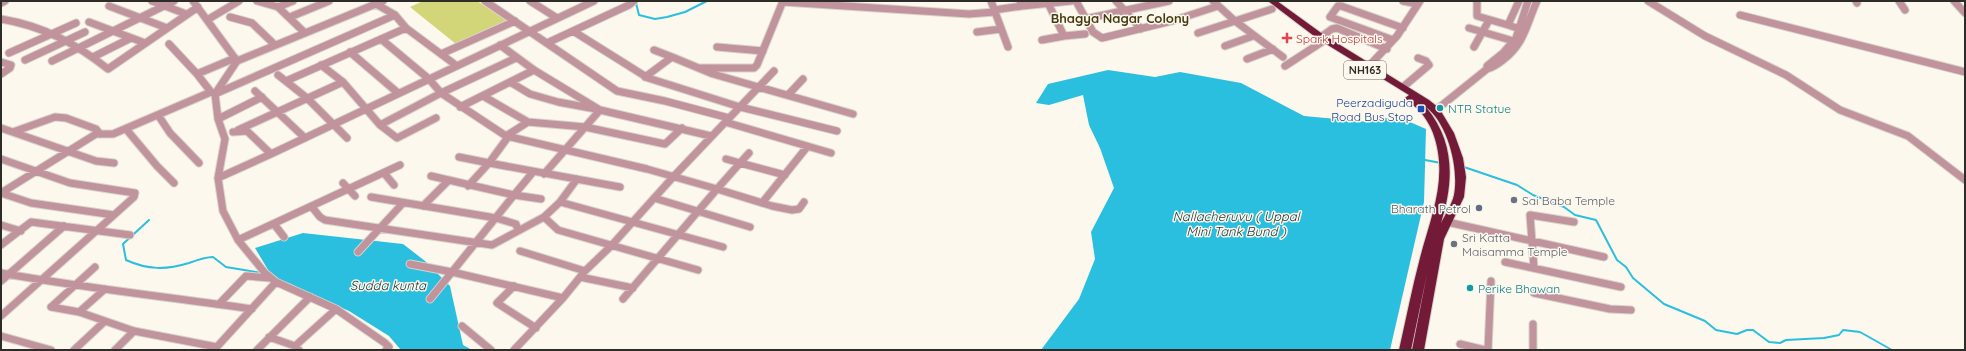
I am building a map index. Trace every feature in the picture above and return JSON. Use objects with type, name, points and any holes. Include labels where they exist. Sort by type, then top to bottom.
[{"type":"highway","name":"NH163","points":[[1264,1],[1414,101],[1428,114],[1439,134],[1444,156],[1445,174],[1441,206],[1430,239],[1405,350]]},
{"type":"highway","name":"NH163","points":[[1319,38],[1403,87],[1436,110],[1448,133],[1458,158],[1461,177],[1459,197],[1439,239],[1418,350]]},
{"type":"street","points":[[1,3],[5,1]]},
{"type":"street","points":[[152,1],[186,14]]},
{"type":"street","points":[[52,61],[174,1]]},
{"type":"street","points":[[193,1],[236,60]]},
{"type":"street","points":[[207,20],[239,1]]},
{"type":"street","points":[[257,1],[267,2],[278,7],[305,33]]},
{"type":"street","points":[[278,7],[294,1]]},
{"type":"street","points":[[290,17],[329,1]]},
{"type":"street","points":[[485,1],[617,91],[665,101],[831,154]]},
{"type":"street","points":[[530,1],[557,18]]},
{"type":"street","points":[[547,43],[629,5],[634,1]]},
{"type":"street","points":[[991,1],[1008,48]]},
{"type":"street","points":[[701,68],[752,69],[757,65],[783,2],[860,4],[977,15],[1021,4],[1071,1]]},
{"type":"street","points":[[1076,1],[1093,32],[1099,38],[1141,29],[1215,3],[1235,21],[1283,57]]},
{"type":"street","points":[[1116,1],[1141,29]]},
{"type":"street","points":[[1085,19],[1125,12],[1169,1]]},
{"type":"street","points":[[1368,67],[1387,49],[1419,3],[1403,1]]},
{"type":"street","points":[[1477,1],[1476,16],[1520,29]]},
{"type":"street","points":[[1508,25],[1519,1]]},
{"type":"street","points":[[1517,42],[1528,1]]},
{"type":"street","points":[[1436,110],[1485,71],[1487,66],[1517,42],[1527,31],[1533,9],[1537,1]]},
{"type":"street","points":[[1648,1],[1711,40],[1786,75],[1840,110],[1908,136],[1965,180]]},
{"type":"street","points":[[1899,1],[1905,10]]},
{"type":"street","points":[[1954,1],[1965,13]]},
{"type":"street","points":[[197,74],[275,45],[380,2],[395,15],[406,28],[456,66]]},
{"type":"street","points":[[218,178],[590,2]]},
{"type":"street","points":[[1047,2],[1064,36]]},
{"type":"street","points":[[1198,33],[1235,21],[1272,5]]},
{"type":"street","points":[[109,6],[166,28]]},
{"type":"street","points":[[1393,40],[1330,17],[1338,6],[1341,6],[1403,28]]},
{"type":"street","points":[[1,19],[23,22],[54,32],[93,57],[108,69],[198,7]]},
{"type":"street","points":[[1,193],[96,134],[113,134],[126,129],[395,15]]},
{"type":"street","points":[[1740,15],[1965,72]]},
{"type":"street","points":[[230,17],[252,23],[275,45]]},
{"type":"street","points":[[441,54],[515,21]]},
{"type":"street","points":[[89,22],[145,43]]},
{"type":"street","points":[[1474,47],[1488,22]]},
{"type":"street","points":[[9,53],[76,23]]},
{"type":"street","points":[[286,81],[406,28]]},
{"type":"street","points":[[1285,66],[1319,38],[1332,29],[1337,28],[1387,49]]},
{"type":"street","points":[[1469,28],[1517,42]]},
{"type":"street","points":[[977,32],[1001,29]]},
{"type":"street","points":[[573,31],[645,77],[740,107],[837,131]]},
{"type":"street","points":[[24,60],[85,32]]},
{"type":"street","points":[[1042,40],[1085,34]]},
{"type":"street","points":[[1224,46],[1254,36]]},
{"type":"street","points":[[93,57],[130,38]]},
{"type":"street","points":[[380,39],[429,79],[442,93],[460,107],[507,136],[674,176],[762,203],[796,210],[804,202]]},
{"type":"street","points":[[169,44],[215,92],[218,119],[225,139],[218,178],[223,211],[238,240],[275,281],[286,288],[336,309],[390,349]]},
{"type":"street","points":[[500,45],[534,70],[600,110]]},
{"type":"street","points":[[717,47],[763,51]]},
{"type":"street","points":[[1247,59],[1274,49]]},
{"type":"street","points":[[654,50],[672,58],[758,87],[853,114]]},
{"type":"street","points":[[350,52],[398,93]]},
{"type":"street","points":[[380,125],[442,93],[516,58]]},
{"type":"street","points":[[645,77],[672,58]]},
{"type":"street","points":[[1403,87],[1429,65],[1426,61],[1418,58]]},
{"type":"street","points":[[215,92],[236,60]]},
{"type":"street","points":[[1,62],[11,65],[10,68],[1,74]]},
{"type":"street","points":[[321,65],[343,82],[380,125],[397,138],[436,118]]},
{"type":"street","points":[[460,107],[534,70]]},
{"type":"street","points":[[514,350],[536,328],[583,274],[611,246],[632,221],[711,136],[774,71]]},
{"type":"street","points":[[278,75],[307,98],[332,125],[347,138]]},
{"type":"street","points":[[788,95],[803,79]]},
{"type":"street","points":[[225,139],[233,132],[276,111],[343,82]]},
{"type":"street","points":[[510,82],[530,94],[558,102],[682,128],[711,136]]},
{"type":"street","points":[[255,91],[305,138]]},
{"type":"street","points":[[483,96],[528,122],[585,127],[666,144],[682,128]]},
{"type":"street","points":[[218,119],[262,97]]},
{"type":"street","points":[[544,174],[563,150],[600,110]]},
{"type":"street","points":[[158,115],[170,133],[199,163]]},
{"type":"street","points":[[13,132],[47,119],[60,117],[96,129],[100,134]]},
{"type":"street","points":[[468,186],[489,163],[507,136],[528,122]]},
{"type":"street","points":[[1,128],[96,161],[114,163]]},
{"type":"street","points":[[126,129],[157,166],[174,182]]},
{"type":"street","points":[[233,132],[247,131],[271,154]]},
{"type":"street","points":[[762,203],[807,147]]},
{"type":"street","points":[[623,299],[749,152]]},
{"type":"street","points":[[459,157],[577,180],[620,186]]},
{"type":"street","points":[[1,159],[70,183],[135,193],[134,198],[1,316]]},
{"type":"street","points":[[726,159],[785,175]]},
{"type":"street","points":[[238,240],[400,165]]},
{"type":"street","points":[[430,299],[477,243],[533,172]]},
{"type":"street","points":[[384,173],[394,185]]},
{"type":"street","points":[[431,176],[468,186],[541,199]]},
{"type":"street","points":[[312,207],[322,220],[492,245],[544,217],[560,202],[577,180]]},
{"type":"street","points":[[423,206],[448,181]]},
{"type":"street","points":[[343,182],[355,196]]},
{"type":"street","points":[[1,193],[31,203],[114,215]]},
{"type":"street","points":[[371,197],[496,218],[516,224],[518,231]]},
{"type":"street","points":[[654,198],[750,226]]},
{"type":"street","points":[[560,202],[722,247]]},
{"type":"street","points":[[358,252],[403,203]]},
{"type":"street","points":[[1534,268],[1530,215],[1574,222]]},
{"type":"street","points":[[544,217],[558,230],[657,260],[698,270]]},
{"type":"street","points":[[1,245],[31,222],[130,235]]},
{"type":"street","points":[[1447,222],[1604,257]]},
{"type":"street","points":[[274,224],[284,237]]},
{"type":"street","points":[[1,225],[21,231]]},
{"type":"street","points":[[1,281],[5,273],[64,226]]},
{"type":"street","points":[[520,251],[583,274],[633,288]]},
{"type":"street","points":[[1505,262],[1621,288]]},
{"type":"street","points":[[410,264],[452,272],[563,298]]},
{"type":"street","points":[[95,267],[51,307],[79,312],[104,322],[134,331],[216,348],[252,309],[275,281]]},
{"type":"street","points":[[5,273],[75,286],[252,309]]},
{"type":"street","points":[[219,304],[246,276],[275,281]]},
{"type":"street","points":[[1460,344],[1487,350],[1491,282]]},
{"type":"street","points":[[514,286],[497,303],[536,328]]},
{"type":"street","points":[[79,312],[105,289]]},
{"type":"street","points":[[1534,293],[1610,309],[1631,310]]},
{"type":"street","points":[[257,350],[310,297]]},
{"type":"street","points":[[269,337],[297,348],[336,309]]},
{"type":"street","points":[[74,350],[104,322]]},
{"type":"street","points":[[1533,324],[1533,350]]},
{"type":"street","points":[[462,326],[491,350]]},
{"type":"street","points":[[115,350],[134,331]]},
{"type":"street","points":[[1,336],[50,350]]},
{"type":"green space","points":[[423,1],[477,1],[508,21],[456,44],[410,7]]},
{"type":"water","name":"Nallacheruvu ( Uppal Mini Tank Bund )","points":[[1108,70],[1155,77],[1180,72],[1241,83],[1304,116],[1369,122],[1396,116],[1426,129],[1424,202],[1390,350],[1041,350],[1079,299],[1095,259],[1091,232],[1114,188],[1100,148],[1089,125],[1083,95],[1049,105],[1036,103],[1048,84]]},
{"type":"water","name":"Sudda kunta","points":[[303,233],[403,244],[425,261],[450,286],[463,345],[472,350],[401,350],[389,336],[349,311],[302,290],[270,273],[255,248]]},
{"type":"waterway","points":[[636,3],[639,15],[655,19],[685,12],[707,1]]},
{"type":"waterway","points":[[1425,160],[1441,163]]},
{"type":"waterway","points":[[1464,167],[1517,185],[1533,195],[1564,207],[1575,215],[1596,220],[1617,260],[1626,267],[1633,278],[1664,304],[1705,321],[1716,330],[1737,334],[1747,330],[1753,330],[1769,342],[1780,343],[1786,340],[1824,338],[1839,335],[1843,330],[1860,332],[1892,350]]},
{"type":"waterway","points":[[149,220],[123,244],[126,260],[142,266],[165,268],[213,257],[226,267],[262,273]]},
{"type":"waterway","points":[[272,275],[288,283]]},
{"type":"place","name":"Spark Hospitals","points":[[1287,38]]},
{"type":"place","name":"NTR Statue","points":[[1440,108]]},
{"type":"place","name":"Peerzadiguda Road Bus Stop","points":[[1421,109]]},
{"type":"place","name":"Sai Baba Temple","points":[[1514,200]]},
{"type":"place","name":"Bharath Petrol","points":[[1479,208]]},
{"type":"place","name":"Sri Katta Maisamma Temple","points":[[1454,244]]},
{"type":"place","name":"Perike Bhawan","points":[[1470,288]]},
{"type":"district","name":"Bhagya Nagar Colony","points":[[1120,18]]}]
